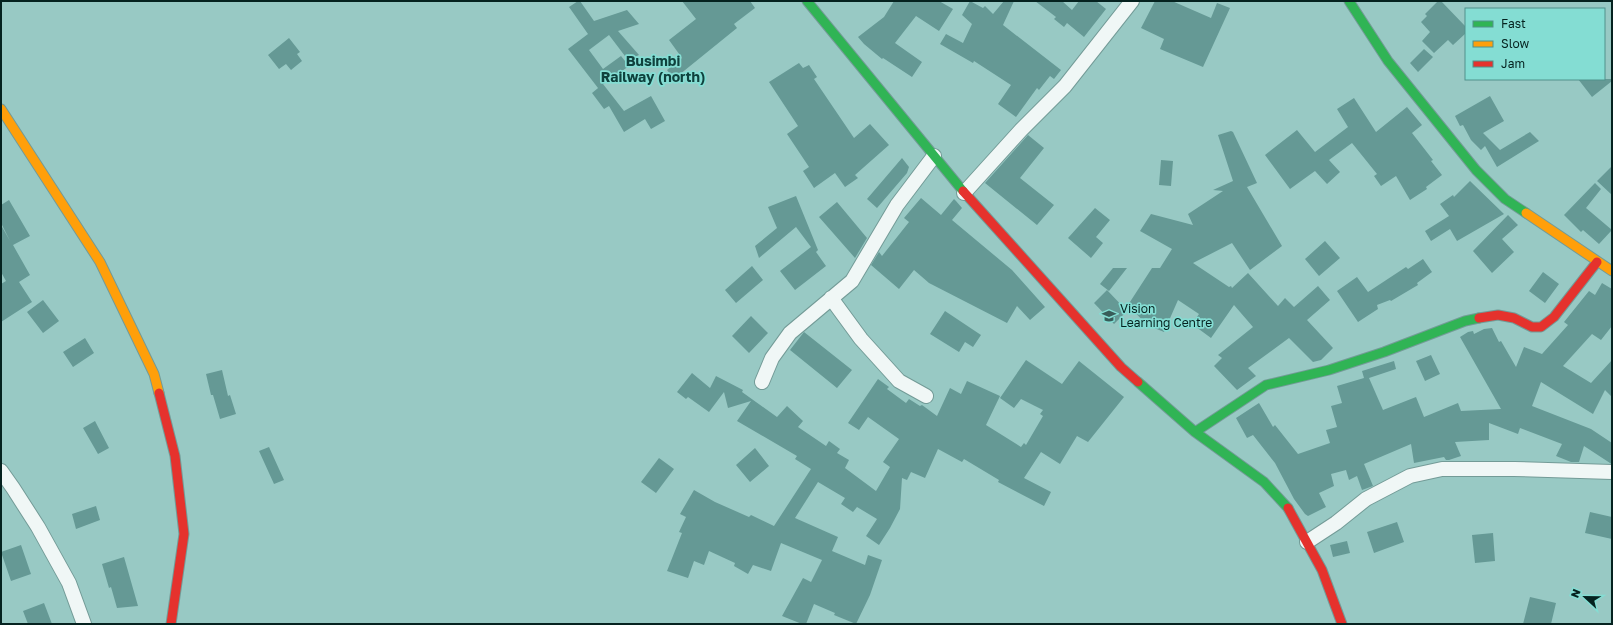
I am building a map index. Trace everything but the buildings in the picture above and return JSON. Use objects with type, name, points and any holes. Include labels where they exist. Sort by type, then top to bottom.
[{"type":"street","points":[[807,1],[964,193],[1121,367],[1195,432],[1264,482],[1290,511],[1322,570],[1342,624]]},
{"type":"street","points":[[964,193],[1021,130],[1065,86],[1132,1]]},
{"type":"street","points":[[1349,1],[1388,61],[1476,170],[1505,199],[1612,271]]},
{"type":"street","points":[[1,109],[100,262],[154,374],[175,456],[184,534],[171,624]]},
{"type":"street","points":[[762,382],[772,358],[790,333],[852,281],[897,205],[934,156]]},
{"type":"street","points":[[1195,432],[1266,385],[1329,370],[1384,352],[1465,321],[1498,315],[1514,318],[1532,327],[1541,327],[1554,317],[1597,262]]},
{"type":"street","points":[[831,298],[861,339],[899,381],[926,396]]},
{"type":"street","points":[[1307,542],[1336,523],[1366,499],[1410,476],[1442,469],[1480,468],[1612,472]]},
{"type":"street","points":[[1,471],[34,521],[69,583],[84,624]]},
{"type":"traffic: fast","points":[[807,1],[963,191]]},
{"type":"traffic: fast","points":[[1349,1],[1388,61],[1476,170],[1505,199],[1526,213]]},
{"type":"traffic: fast","points":[[1195,432],[1266,385],[1329,370],[1384,352],[1465,321],[1479,318]]},
{"type":"traffic: fast","points":[[1138,382],[1195,432],[1264,482],[1288,508]]},
{"type":"traffic: slow","points":[[1,109],[100,262],[154,374],[159,393]]},
{"type":"traffic: slow","points":[[1526,213],[1612,271]]},
{"type":"traffic: jam","points":[[963,191],[1121,367],[1138,382]]},
{"type":"traffic: jam","points":[[1479,318],[1498,315],[1514,318],[1532,327],[1541,327],[1554,317],[1597,262]]},
{"type":"traffic: jam","points":[[159,393],[175,456],[184,534],[171,624]]},
{"type":"traffic: jam","points":[[1288,508],[1322,570],[1342,624]]},
{"type":"place","name":"Vision Learning Centre","points":[[1109,316]]},
{"type":"district","name":"Busimbi Railway (north)","points":[[653,70]]}]
